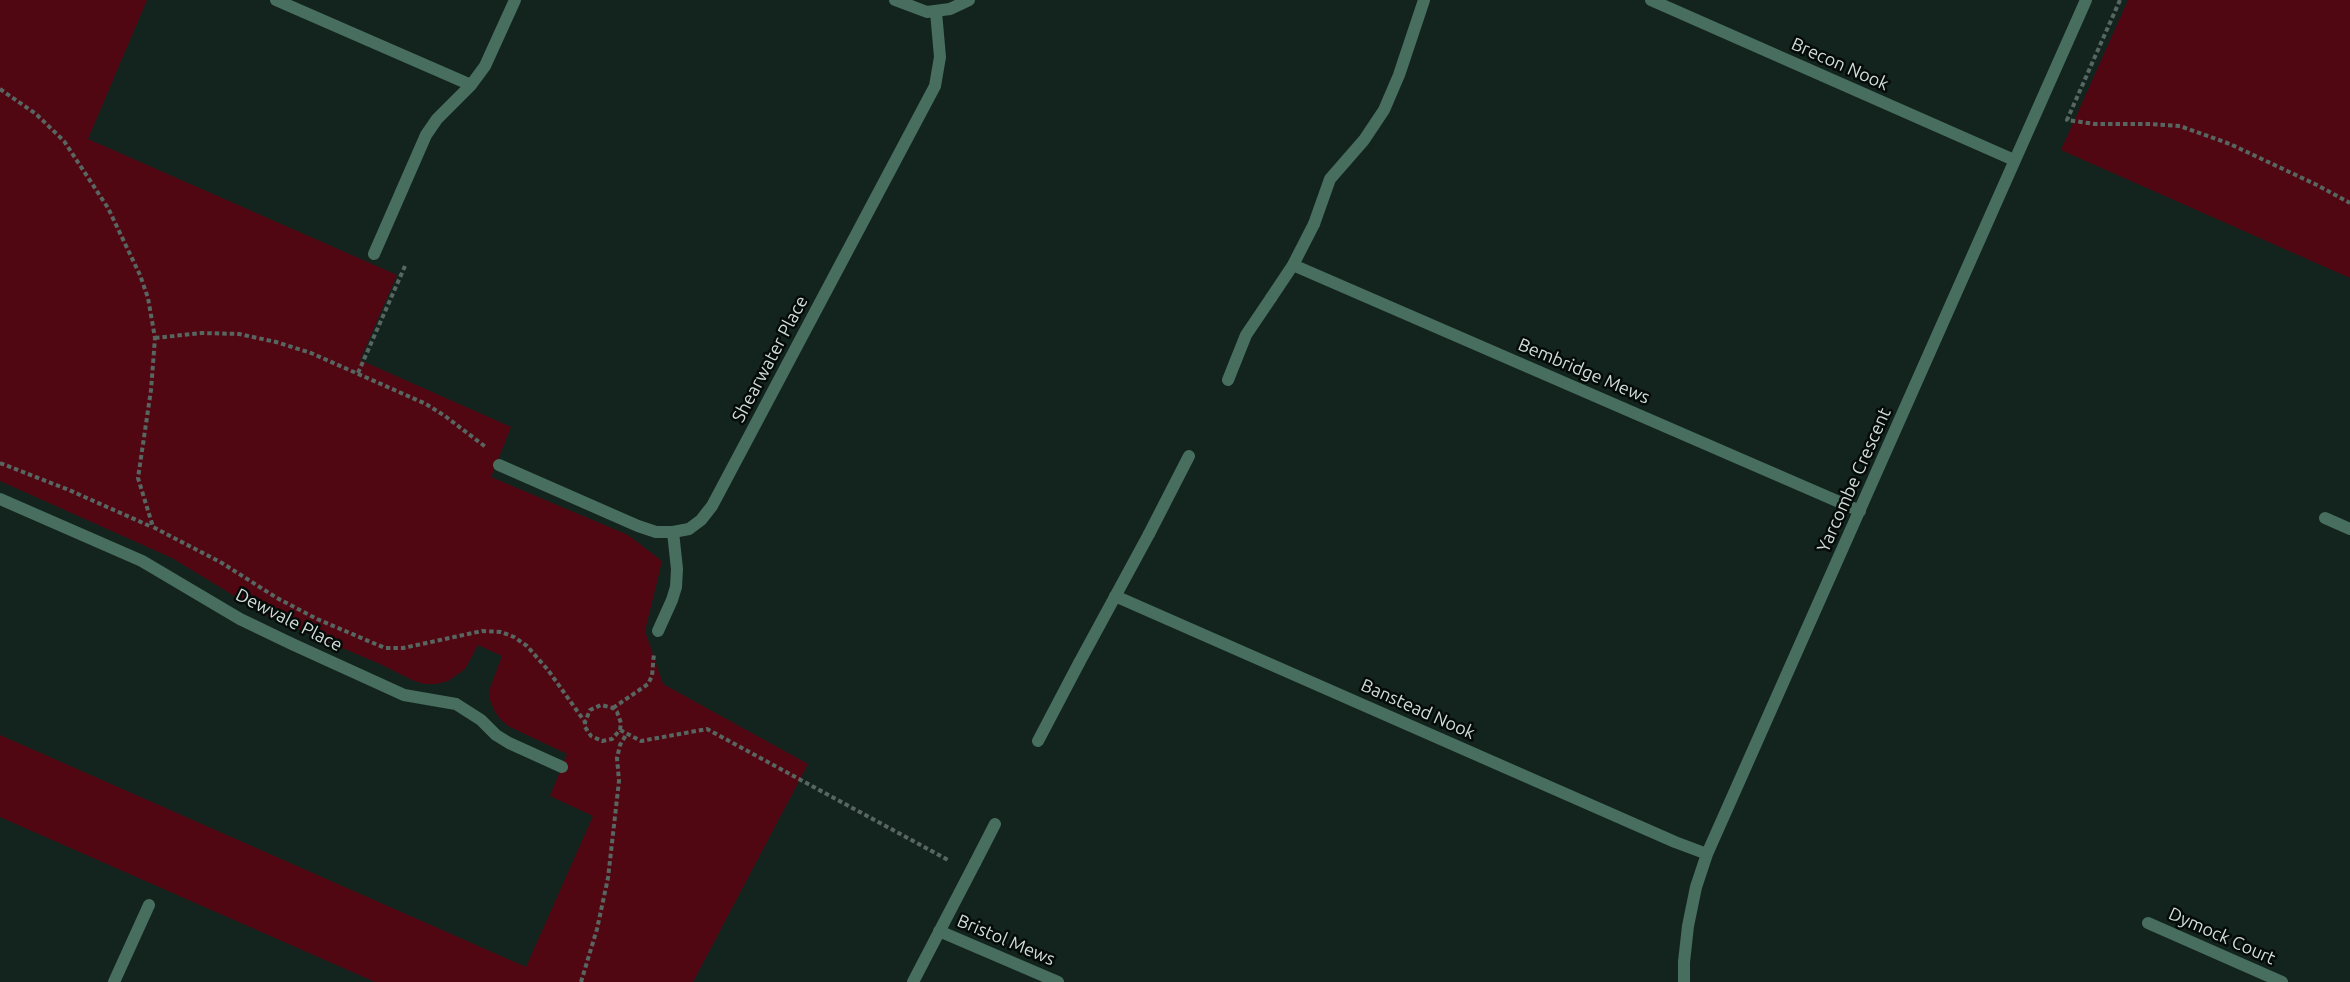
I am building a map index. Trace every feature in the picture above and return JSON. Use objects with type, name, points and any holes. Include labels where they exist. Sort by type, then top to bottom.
[{"type":"street","points":[[276,0],[471,86]]},
{"type":"street","points":[[374,254],[426,135],[437,119],[471,86],[485,66],[515,0]]},
{"type":"street","points":[[895,0],[916,9],[936,12],[950,9],[969,0]]},
{"type":"street","points":[[1228,380],[1246,335],[1293,265],[1314,224],[1330,179],[1364,140],[1384,110],[1399,75],[1424,0]]},
{"type":"street","name":"Brecon Nook","points":[[1651,0],[2014,160]]},
{"type":"street","name":"Yarcombe Crescent","points":[[1684,982],[1688,926],[1696,887],[1707,854],[2086,0]]},
{"type":"street","name":"Shearwater Place","points":[[673,532],[689,529],[701,520],[712,506],[935,86],[940,57],[936,12]]},
{"type":"street","name":"Bembridge Mews","points":[[1293,265],[1860,511]]},
{"type":"street","points":[[1038,741],[1190,456]]},
{"type":"street","points":[[499,465],[638,526],[656,532],[673,532],[677,569],[676,587],[658,631]]},
{"type":"street","name":"Dewvale Place","points":[[0,499],[142,561],[240,619],[404,695],[456,704],[482,720],[496,735],[509,743],[562,767]]},
{"type":"street","points":[[2325,518],[2350,529]]},
{"type":"street","name":"Banstead Nook","points":[[1115,596],[1707,854]]},
{"type":"street","name":"Bristol Mews","points":[[913,982],[995,824]]},
{"type":"street","points":[[114,982],[149,905]]},
{"type":"street","name":"Dymock Court","points":[[2148,923],[2282,982]]},
{"type":"street","name":"Bristol Mews","points":[[939,931],[1058,982]]},
{"type":"path","points":[[2120,0],[2067,120],[2095,124],[2151,123],[2191,130],[2230,144],[2350,203]]},
{"type":"path","points":[[0,89],[51,126],[78,160],[102,198],[140,274],[155,338],[151,390],[138,478],[153,527]]},
{"type":"path","points":[[358,373],[405,266]]},
{"type":"path","points":[[155,338],[201,333],[239,334],[311,353],[426,404],[495,454],[499,465]]},
{"type":"path","points":[[0,464],[69,490],[153,527],[222,563],[277,598],[327,624],[385,648],[403,648],[482,631],[501,632],[514,637],[539,658],[585,722],[588,732],[602,741],[612,739],[620,730],[620,718],[613,708],[601,705],[590,710],[585,722]]},
{"type":"path","points":[[613,708],[648,684],[658,631]]},
{"type":"path","points":[[620,730],[641,741],[707,729],[973,868]]},
{"type":"path","points":[[581,982],[597,929],[608,878],[619,781],[617,758],[620,745],[626,735]]},
{"type":"shaded area","points":[[0,0],[147,0],[88,139],[397,275],[360,360],[511,427],[491,477],[628,535],[662,561],[645,631],[663,684],[808,764],[693,982],[375,982],[0,817],[0,735],[526,967],[593,816],[550,796],[567,754],[508,726],[494,710],[490,700],[490,688],[502,656],[478,645],[465,669],[448,681],[424,684],[412,680],[269,617],[172,558],[0,481]]},
{"type":"shaded area","points":[[2128,0],[2350,0],[2350,278],[2061,150]]}]
